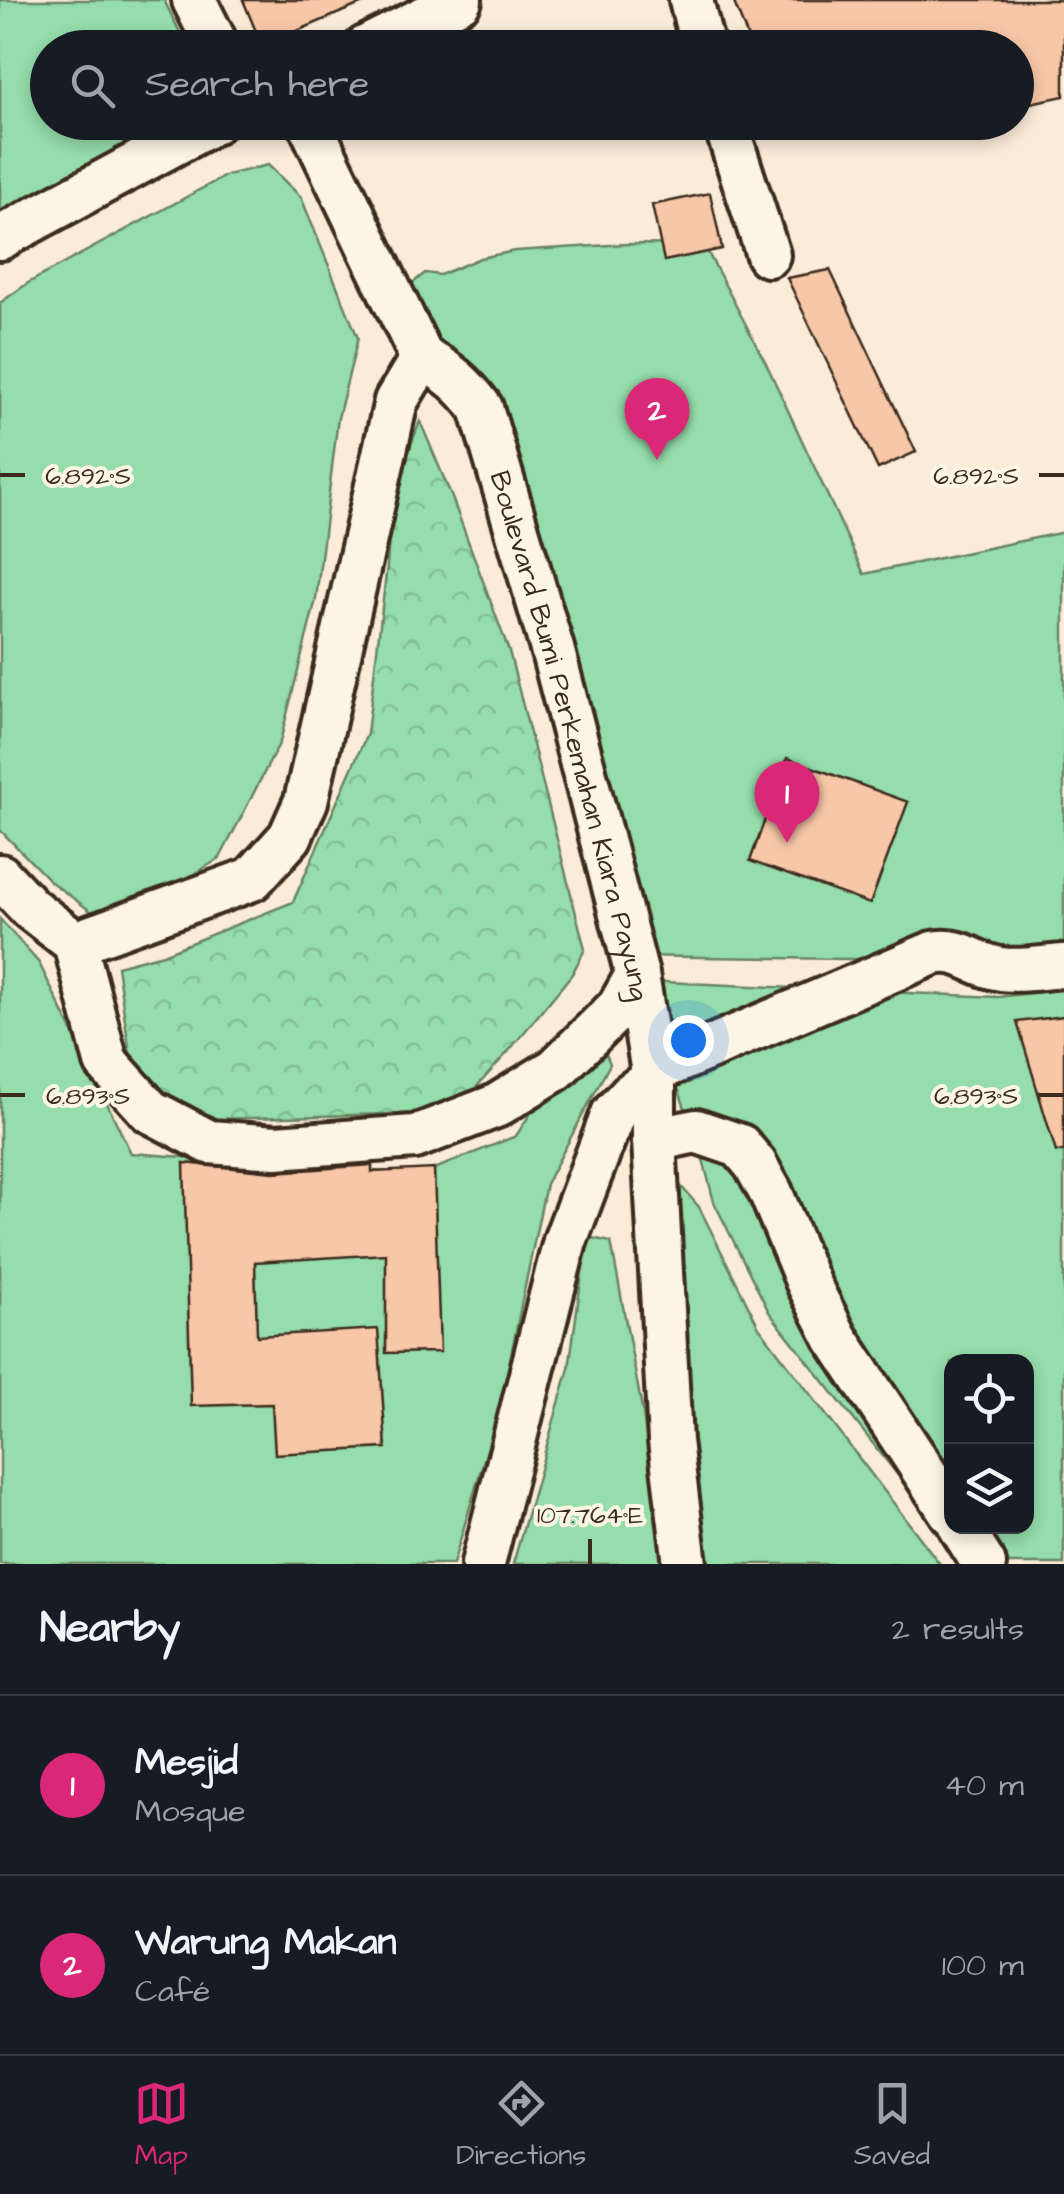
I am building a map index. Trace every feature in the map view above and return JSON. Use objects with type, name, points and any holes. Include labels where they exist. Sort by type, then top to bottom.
[{"type":"street","points":[[194,0],[209,30]]},
{"type":"street","points":[[401,30],[460,0]]},
{"type":"street","points":[[690,0],[698,30]]},
{"type":"street","points":[[0,238],[181,140]]},
{"type":"street","points":[[75,942],[252,880],[290,837],[306,801],[396,401],[422,358],[318,140]]},
{"type":"street","points":[[730,140],[768,255]]},
{"type":"street","name":"Boulevard Bumi Perkemahan Kiara Payung","points":[[422,358],[448,371],[481,408],[553,652],[637,976],[653,1075],[670,1441],[686,1564]]},
{"type":"street","points":[[0,876],[30,908],[75,942],[106,1062],[150,1111],[209,1142],[276,1147],[415,1136],[496,1106],[556,1069],[619,1007],[637,976]]},
{"type":"street","points":[[483,1564],[565,1241],[614,1114],[630,1095],[653,1075],[933,953],[962,953],[998,969],[1064,966]]},
{"type":"street","points":[[654,1140],[696,1131],[740,1146],[755,1164],[836,1338],[944,1502]]},
{"type":"street","points":[[965,1534],[984,1564]]},
{"type":"green space","points":[[0,0],[164,0],[179,30],[30,30],[30,140],[174,140],[0,239]]},
{"type":"green space","points":[[268,165],[301,197],[358,338],[338,418],[316,599],[280,742],[220,858],[143,907],[92,912],[51,882],[0,830],[0,303],[28,283],[227,175]]},
{"type":"green space","points":[[626,244],[704,245],[766,363],[864,574],[1064,532],[1064,953],[1000,961],[623,956],[469,439],[423,314],[403,291],[425,273],[440,275],[480,258],[515,251]]},
{"type":"green space","points":[[420,421],[509,651],[585,949],[572,974],[461,1104],[420,1113],[213,1119],[153,1105],[133,1074],[117,966],[163,954],[293,902],[367,734],[392,495]]},
{"type":"green space","points":[[0,919],[39,963],[131,1153],[426,1175],[516,1136],[592,1018],[610,1064],[546,1184],[502,1399],[453,1564],[0,1564]]},
{"type":"green space","points":[[641,981],[998,997],[1064,989],[1064,1564],[968,1564],[944,1534],[1034,1534],[1034,1354],[944,1354],[944,1534],[769,1312],[714,1202]]},
{"type":"green space","points":[[672,1176],[699,1207],[759,1327],[940,1564],[701,1564],[654,1184]]},
{"type":"green space","points":[[587,1237],[611,1242],[643,1414],[663,1564],[513,1564],[569,1368]]},
{"type":"building","points":[[243,0],[370,0],[300,30],[255,30]]},
{"type":"building","points":[[733,0],[1064,0],[1064,96],[1034,102],[1034,30],[745,30]]},
{"type":"building","points":[[710,193],[722,249],[664,261],[652,205]]},
{"type":"building","points":[[830,270],[916,452],[878,469],[787,278]]},
{"type":"building","points":[[787,758],[908,802],[870,904],[750,861]]},
{"type":"building","points":[[1064,1016],[1064,1151],[1056,1152],[1017,1022]]},
{"type":"building","points":[[184,1163],[274,1172],[372,1165],[372,1172],[434,1169],[440,1352],[386,1353],[386,1254],[255,1262],[257,1336],[378,1329],[386,1448],[275,1454],[272,1404],[191,1406]]},
{"type":"place","name":"Warung Makan","points":[[657,460]]},
{"type":"place","name":"Mesjid","points":[[787,843]]}]
